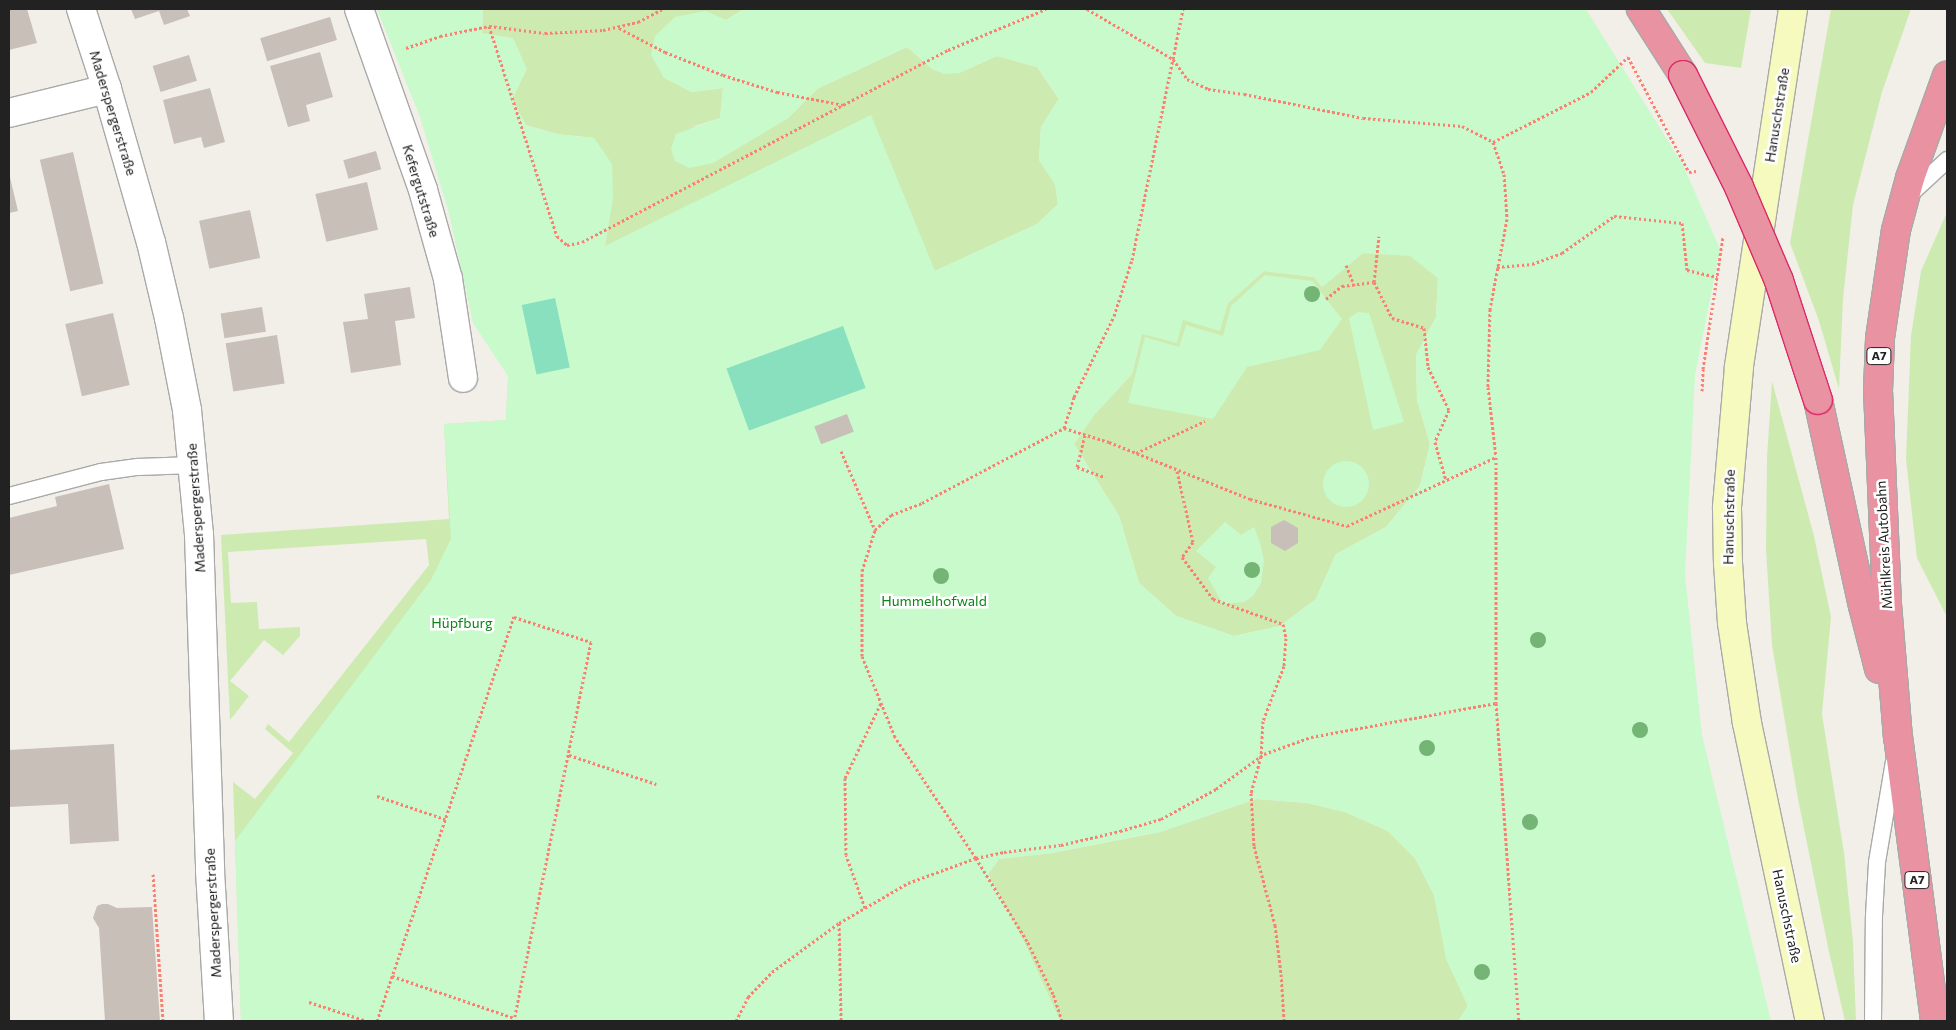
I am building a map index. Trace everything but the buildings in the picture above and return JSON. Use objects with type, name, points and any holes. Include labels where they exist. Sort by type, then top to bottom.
[{"type":"highway","points":[[1641,9],[1683,75],[1743,195],[1779,282],[1818,400],[1863,606],[1898,738]]},
{"type":"highway","name":"Mühlkreis Autobahn","points":[[1935,1021],[1898,738],[1887,605],[1878,390],[1880,338],[1885,291],[1903,201],[1947,75]]},
{"type":"street","name":"Maderspergerstraße","points":[[81,9],[107,89],[151,242],[169,318],[187,410],[200,534],[210,871],[218,1021]]},
{"type":"street","name":"Kefergutstraße","points":[[359,9],[422,190],[448,279],[463,378]]},
{"type":"street","name":"Hanuschstraße","points":[[1794,9],[1738,367],[1730,462],[1728,563],[1732,622],[1749,732],[1810,1021]]},
{"type":"street","points":[[9,113],[107,89]]},
{"type":"lane","points":[[1903,201],[1947,160]]},
{"type":"lane","points":[[9,496],[115,470],[194,465]]},
{"type":"lane","points":[[1873,1021],[1874,916],[1877,862],[1898,738]]},
{"type":"path","points":[[377,58],[440,36],[489,26],[545,33],[618,28],[638,22],[662,9]]},
{"type":"path","points":[[489,26],[557,236],[567,244],[582,242],[948,50],[1046,9]]},
{"type":"path","points":[[1087,9],[1173,59],[1187,80],[1208,89],[1244,94],[1363,118],[1462,126],[1493,142],[1504,174],[1507,218],[1490,309],[1488,387],[1496,457],[1496,703],[1519,1021]]},
{"type":"path","points":[[1062,1021],[1053,994],[1027,941],[976,858],[895,737],[862,656],[862,571],[875,530],[891,515],[922,502],[1064,428],[1074,398],[1114,316],[1132,260],[1183,9]]},
{"type":"path","points":[[618,28],[665,52],[723,75],[777,92],[844,105]]},
{"type":"path","points":[[1493,142],[1591,92],[1628,57],[1663,124]]},
{"type":"path","points":[[1497,267],[1532,264],[1562,253],[1614,216],[1682,223],[1687,270],[1717,277]]},
{"type":"path","points":[[1380,236],[1374,282],[1392,318],[1424,328],[1428,367],[1449,410],[1434,442],[1446,480]]},
{"type":"path","points":[[1346,265],[1354,285]]},
{"type":"path","points":[[1326,299],[1342,286],[1374,282]]},
{"type":"path","points":[[1135,453],[1205,420]]},
{"type":"path","points":[[1064,428],[1135,453],[1250,499],[1348,526],[1496,457]]},
{"type":"path","points":[[1085,435],[1077,467],[1105,476]]},
{"type":"path","points":[[840,451],[875,530]]},
{"type":"path","points":[[1177,471],[1193,542],[1182,557],[1213,600],[1283,624],[1286,638],[1284,666],[1263,721],[1261,756],[1251,793],[1254,846],[1275,925],[1284,1021]]},
{"type":"path","points":[[377,1021],[444,819],[514,617],[591,642],[514,1020],[392,976]]},
{"type":"path","points":[[865,908],[846,855],[845,778],[881,703]]},
{"type":"path","points":[[736,1021],[748,997],[772,972],[839,923],[908,883],[976,858],[1004,852],[1061,845],[1120,832],[1161,819],[1216,789],[1261,756],[1311,737],[1496,703]]},
{"type":"path","points":[[568,755],[656,784]]},
{"type":"path","points":[[378,796],[444,819]]},
{"type":"path","points":[[153,874],[163,1021]]},
{"type":"path","points":[[839,923],[841,1021]]},
{"type":"path","points":[[308,1002],[367,1021]]},
{"type":"green space","name":"Hummelhofwald","points":[[377,9],[483,9],[482,33],[513,38],[527,69],[512,100],[526,125],[557,134],[594,138],[612,164],[613,199],[605,246],[871,115],[935,271],[1037,224],[1058,204],[1055,184],[1039,160],[1041,127],[1059,98],[1037,67],[997,56],[959,73],[944,74],[932,69],[907,47],[817,89],[787,119],[713,163],[689,168],[675,161],[671,149],[676,134],[720,118],[723,88],[691,92],[664,78],[651,55],[655,36],[675,17],[705,11],[726,20],[744,9],[1586,9],[1683,165],[1720,249],[1695,375],[1685,575],[1702,735],[1771,1021],[1458,1021],[1468,1006],[1446,959],[1434,895],[1415,858],[1388,831],[1345,812],[1307,803],[1256,799],[1160,832],[1052,853],[999,859],[988,874],[1024,942],[1060,1021],[241,1021],[235,841],[431,580],[451,539],[444,424],[506,420],[508,376],[473,323],[449,213],[420,117]],"holes":[[[1363,253],[1410,256],[1438,278],[1436,317],[1416,355],[1417,400],[1430,444],[1420,486],[1386,527],[1336,554],[1315,600],[1280,626],[1234,636],[1176,616],[1139,583],[1119,516],[1074,444],[1094,415],[1132,374],[1142,334],[1177,343],[1183,320],[1220,331],[1228,303],[1264,271],[1314,277],[1322,287]]]},
{"type":"green space","name":"Hüpfburg","points":[[483,9],[744,9],[726,20],[705,11],[691,92],[723,88],[720,118],[692,127],[787,119],[817,89],[907,47],[932,68],[959,73],[997,56],[1037,67],[1059,99],[1041,127],[1039,160],[1055,184],[1058,204],[1037,224],[935,271],[241,1021],[233,782],[255,799],[293,753],[265,729],[268,724],[289,742],[429,565],[426,539],[228,552],[231,603],[257,602],[259,629],[300,627],[300,636],[283,655],[264,640],[230,681],[249,696],[230,720],[221,535],[449,519],[444,424],[506,420],[512,293],[594,138],[557,134],[526,125],[512,100],[482,33]]},
{"type":"green space","points":[[1667,9],[1751,9],[1741,68],[1705,63]]},
{"type":"green space","points":[[1831,9],[1911,9],[1882,92],[1853,205],[1843,299],[1839,389],[1819,321],[1790,243]]},
{"type":"green space","points":[[1947,212],[1947,617],[1917,558],[1906,459],[1911,336],[1921,271]]},
{"type":"green space","points":[[1363,253],[1410,255],[1438,278],[1436,317],[1416,355],[1417,400],[1430,444],[1420,486],[1386,527],[1336,554],[1316,599],[1280,626],[1234,636],[1176,616],[1139,583],[1119,516],[1074,444],[1094,415],[1132,374],[1142,333],[1228,303],[1264,271],[1314,277],[1322,287]]},
{"type":"green space","points":[[1265,275],[1312,281],[1342,319],[1320,350],[1247,367],[1213,419],[1128,403],[1145,337],[1179,347],[1186,325],[1223,336],[1231,306]]},
{"type":"green space","points":[[555,298],[570,367],[537,375],[522,305]]},
{"type":"green space","points":[[1358,312],[1369,313],[1404,422],[1373,430],[1349,318]]},
{"type":"green space","points":[[843,326],[866,388],[749,430],[726,368]]},
{"type":"green space","points":[[1772,381],[1814,536],[1831,617],[1822,714],[1844,853],[1853,942],[1856,1021],[1845,1021],[1829,952],[1798,799],[1772,645],[1766,550],[1767,457]]},
{"type":"green space","points":[[1342,461],[1350,461],[1359,465],[1365,471],[1369,484],[1365,497],[1359,503],[1350,507],[1342,507],[1333,503],[1327,497],[1323,488],[1323,480],[1327,471],[1333,465]]},
{"type":"green space","points":[[1225,522],[1241,535],[1254,527],[1260,543],[1264,560],[1261,583],[1253,596],[1244,602],[1223,604],[1208,578],[1216,567],[1196,551]]},
{"type":"green space","points":[[1256,799],[1307,803],[1345,812],[1388,831],[1415,858],[1434,895],[1447,959],[1468,1006],[1458,1021],[1060,1021],[1024,942],[988,874],[999,859],[1052,853],[1160,832]]}]
